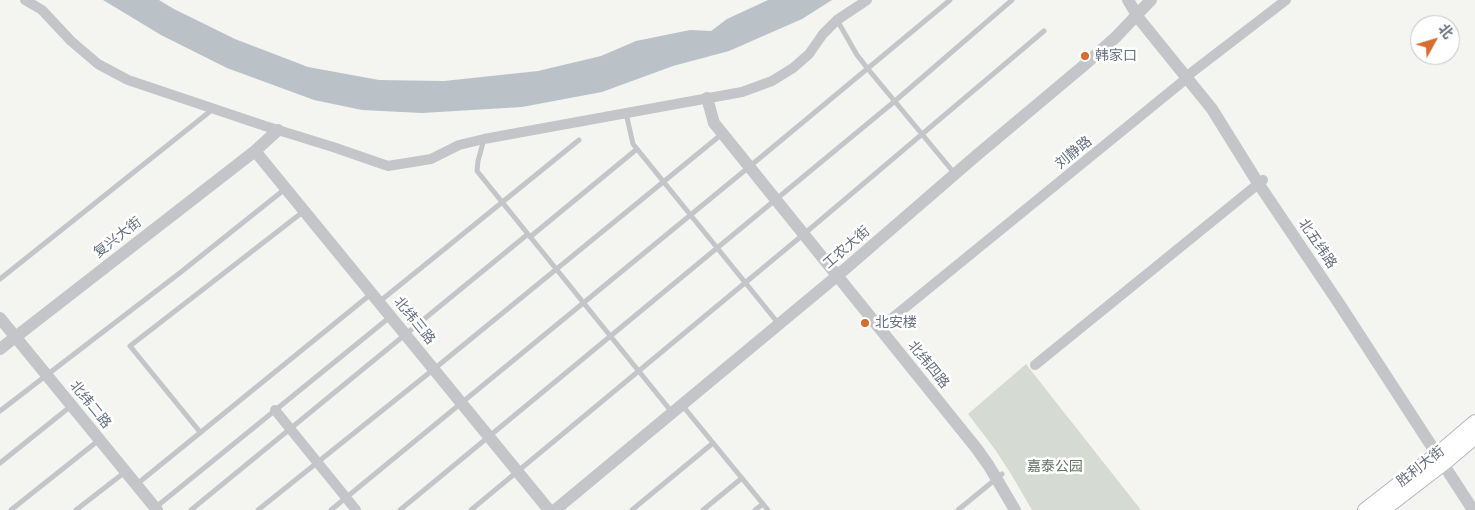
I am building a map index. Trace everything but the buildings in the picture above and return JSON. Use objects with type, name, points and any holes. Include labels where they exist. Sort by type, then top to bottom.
[{"type":"main road","name":"胜利大街","points":[[1383,510],[1442,457],[1475,422]]},
{"type":"main road","name":"胜利大街","points":[[1365,510],[1442,457],[1475,437]]},
{"type":"street","points":[[25,0],[42,10],[98,64],[128,80],[388,166],[431,160],[459,145],[484,139],[742,92],[772,81],[793,68],[809,54],[823,34],[837,20],[867,0]]},
{"type":"street","name":"北五纬路","points":[[1128,0],[1219,112],[1260,182],[1442,457],[1473,510]]},
{"type":"street","name":"工农大街","points":[[555,510],[779,324],[842,276],[1099,61],[1119,43],[1151,0]]},
{"type":"street","name":"刘静路","points":[[882,326],[1189,76],[1286,0]]},
{"type":"street","name":"工农大街","points":[[842,276],[955,174],[1082,67],[1140,14]]},
{"type":"street","name":"北纬四路","points":[[707,98],[714,123],[804,234],[842,276],[981,444],[1015,510]]},
{"type":"street","name":"复兴大街","points":[[0,349],[255,151],[278,130]]},
{"type":"street","name":"北纬三路","points":[[255,151],[549,510]]},
{"type":"street","points":[[1035,365],[1260,182]]},
{"type":"street","name":"北纬二路","points":[[0,318],[126,471],[152,508]]},
{"type":"street","points":[[275,410],[356,510]]},
{"type":"street","name":"北纬四路","points":[[999,476],[1023,510]]},
{"type":"lane","points":[[331,510],[750,167],[950,0]]},
{"type":"lane","points":[[400,510],[490,438],[895,101],[1012,0]]},
{"type":"lane","points":[[837,20],[857,55],[955,174]]},
{"type":"lane","points":[[471,510],[639,372],[1044,31]]},
{"type":"lane","points":[[0,279],[213,108]]},
{"type":"lane","points":[[626,113],[633,144],[779,324]]},
{"type":"lane","points":[[258,510],[723,134]]},
{"type":"lane","points":[[484,139],[477,171],[639,372],[714,443],[768,510]]},
{"type":"lane","points":[[136,484],[200,432],[375,298],[503,203],[579,140]]},
{"type":"lane","points":[[191,510],[405,334],[638,149]]},
{"type":"lane","points":[[0,411],[181,272],[286,188]]},
{"type":"lane","points":[[200,432],[130,346],[304,211]]},
{"type":"lane","points":[[152,508],[391,317]]},
{"type":"lane","points":[[0,463],[72,406]]},
{"type":"lane","points":[[11,510],[100,440]]},
{"type":"lane","points":[[632,510],[714,443]]},
{"type":"lane","points":[[76,510],[126,471]]},
{"type":"lane","points":[[958,510],[999,476]]},
{"type":"lane","points":[[702,510],[742,478]]},
{"type":"lane","points":[[755,510],[763,504]]},
{"type":"green space","name":"嘉泰公园","points":[[1026,364],[1141,510],[1032,510],[994,448],[968,414]]},
{"type":"shaded area","points":[[103,0],[159,0],[235,39],[308,67],[379,80],[444,81],[538,71],[601,56],[636,41],[690,30],[711,31],[727,19],[768,0],[832,0],[802,19],[729,51],[673,66],[602,92],[522,107],[422,113],[362,110],[314,100],[227,68],[161,35]]},
{"type":"place","name":"韩家口","points":[[1085,56]]},
{"type":"place","name":"北安楼","points":[[865,323]]}]
